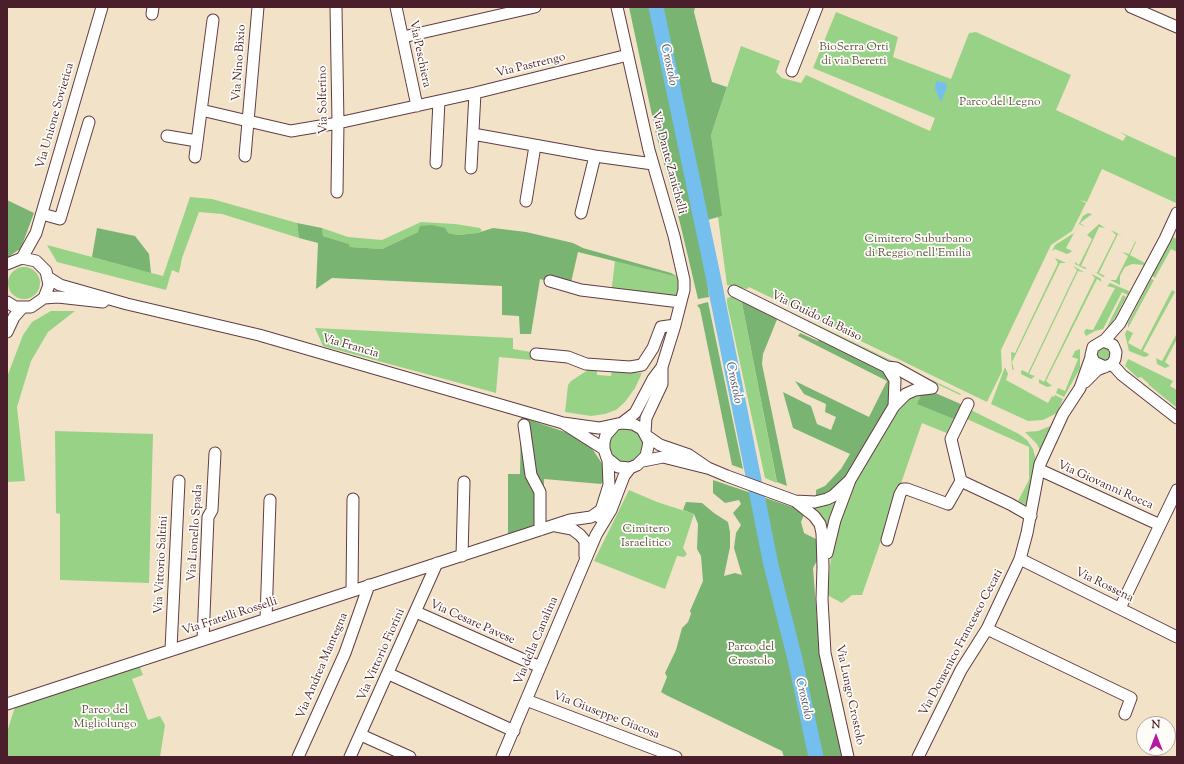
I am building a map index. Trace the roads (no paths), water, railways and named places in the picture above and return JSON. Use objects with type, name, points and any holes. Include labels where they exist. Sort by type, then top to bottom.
[{"type":"street","name":"Via Unione Sovietica","points":[[22,258],[36,233],[102,7]]},
{"type":"street","name":"Via Nino Bixio","points":[[245,156],[258,7]]},
{"type":"street","name":"Via Solferino","points":[[336,7],[338,123],[337,192]]},
{"type":"street","name":"Via Peschiera","points":[[396,7],[417,106]]},
{"type":"street","points":[[402,37],[535,7]]},
{"type":"street","name":"Via Dante Zanichelli","points":[[618,7],[653,164],[682,266],[684,290],[662,367]]},
{"type":"street","points":[[792,71],[817,7]]},
{"type":"street","points":[[1131,7],[1177,28]]},
{"type":"street","points":[[195,157],[212,20]]},
{"type":"street","name":"Via Pastrengo","points":[[249,122],[291,131],[338,123],[475,93],[628,56]]},
{"type":"street","points":[[471,168],[475,93]]},
{"type":"street","points":[[436,162],[439,101]]},
{"type":"street","name":"Via Nino Bixio","points":[[201,110],[249,122]]},
{"type":"street","points":[[42,214],[60,219],[89,122]]},
{"type":"street","points":[[473,134],[535,146],[653,164]]},
{"type":"street","points":[[167,136],[197,141]]},
{"type":"street","points":[[526,201],[535,146]]},
{"type":"street","points":[[581,213],[595,156]]},
{"type":"street","points":[[58,157],[76,162]]},
{"type":"street","points":[[1080,388],[1093,347],[1099,342],[1104,341],[1120,323],[1165,240],[1177,213]]},
{"type":"street","name":"Via Unione Sovietica","points":[[36,233],[36,261]]},
{"type":"street","points":[[7,264],[15,259],[22,258],[36,261],[42,265],[49,278],[48,292],[44,298]]},
{"type":"street","name":"Via Francia","points":[[49,278],[60,284],[127,304],[259,335],[563,423],[599,428],[633,424],[660,445],[695,457],[708,468]]},
{"type":"street","points":[[550,281],[581,290],[680,302]]},
{"type":"street","name":"Via Guido da Baiso","points":[[734,291],[886,366],[896,368],[927,383],[932,388]]},
{"type":"street","name":"Via Francia","points":[[22,308],[38,304],[44,298],[58,297],[127,304]]},
{"type":"street","points":[[7,322],[8,302],[22,308],[14,317],[7,332]]},
{"type":"street","points":[[1080,388],[1094,373],[1108,365],[1116,356],[1115,347],[1120,323]]},
{"type":"street","points":[[536,354],[568,357],[586,364],[630,367],[642,365],[653,348],[661,327],[675,325]]},
{"type":"street","points":[[1104,341],[1115,347]]},
{"type":"street","points":[[1091,357],[1097,365],[1108,365],[1177,418]]},
{"type":"street","points":[[886,366],[895,380],[894,406]]},
{"type":"street","points":[[662,367],[653,379],[635,412],[604,438],[604,449],[608,460],[618,467],[630,468],[643,461],[657,458],[670,458],[691,465],[708,468]]},
{"type":"street","points":[[643,461],[648,452],[646,418],[662,384],[662,367]]},
{"type":"street","name":"Via Lungo Crostolo","points":[[824,567],[835,520],[850,480],[894,406],[906,394],[915,390],[932,388]]},
{"type":"street","name":"Via Domenico Francesco Cecati","points":[[918,757],[961,670],[987,629],[1020,560],[1040,470],[1050,441],[1063,414],[1080,388]]},
{"type":"street","points":[[886,540],[900,494],[903,489],[907,489],[948,504],[961,481],[958,462],[951,439],[968,404]]},
{"type":"street","name":"Via Francia","points":[[563,423],[604,449]]},
{"type":"street","points":[[524,425],[532,475],[540,492],[540,530]]},
{"type":"street","name":"Via Lionello Spada","points":[[203,640],[208,517],[212,510],[215,453]]},
{"type":"street","name":"Via della Canalina","points":[[596,535],[601,510],[609,485],[608,460]]},
{"type":"street","name":"Via della Canalina","points":[[502,757],[596,535],[612,510],[622,480],[630,468]]},
{"type":"street","name":"Via Lungo Crostolo","points":[[708,468],[790,499],[810,511],[820,524],[824,567],[822,599],[825,653],[848,757]]},
{"type":"street","name":"Via Giovanni Rocca","points":[[1040,470],[1160,525]]},
{"type":"street","name":"Via Lungo Crostolo","points":[[790,499],[815,502],[827,499],[839,491],[850,480]]},
{"type":"street","name":"Via Vittorio Saltini","points":[[172,649],[179,481]]},
{"type":"street","points":[[961,481],[1010,504],[1031,516]]},
{"type":"street","points":[[462,556],[464,482]]},
{"type":"street","points":[[1120,608],[1177,490]]},
{"type":"street","points":[[352,590],[353,499]]},
{"type":"street","points":[[266,619],[270,500]]},
{"type":"street","name":"Via Fratelli Rosselli","points":[[7,704],[570,520],[591,517],[601,510]]},
{"type":"street","points":[[554,526],[568,528],[580,535],[584,542],[586,559]]},
{"type":"street","name":"Via Rossena","points":[[1020,560],[1177,637]]},
{"type":"street","name":"Via Vittorio Fiorini","points":[[350,757],[389,674],[437,563]]},
{"type":"street","name":"Via Andrea Mantegna","points":[[298,757],[345,653],[369,585]]},
{"type":"street","name":"Via Cesare Pavese","points":[[416,612],[540,666]]},
{"type":"street","points":[[987,629],[1131,698],[1125,714]]},
{"type":"street","points":[[389,674],[514,731]]},
{"type":"street","name":"Via Giuseppe Giacosa","points":[[526,700],[676,757]]},
{"type":"street","points":[[361,735],[410,757]]},
{"type":"water","points":[[936,82],[946,83],[947,87],[941,102],[935,89]]},
{"type":"waterway","name":"Crostolo","points":[[656,7],[712,271],[771,565],[795,659],[816,757]]},
{"type":"park label","name":"BioSerra Orti di via Beretti","points":[[854,55]]},
{"type":"park label","name":"Parco del Legno","points":[[1000,103]]},
{"type":"park label","name":"Cimitero Suburbano di Reggio nell'Emilia","points":[[918,247]]},
{"type":"park label","name":"Cimitero Israelitico","points":[[646,537]]},
{"type":"park label","name":"Parco del Crostolo","points":[[751,655]]},
{"type":"park label","name":"Parco del Migliolungo","points":[[105,718]]}]
